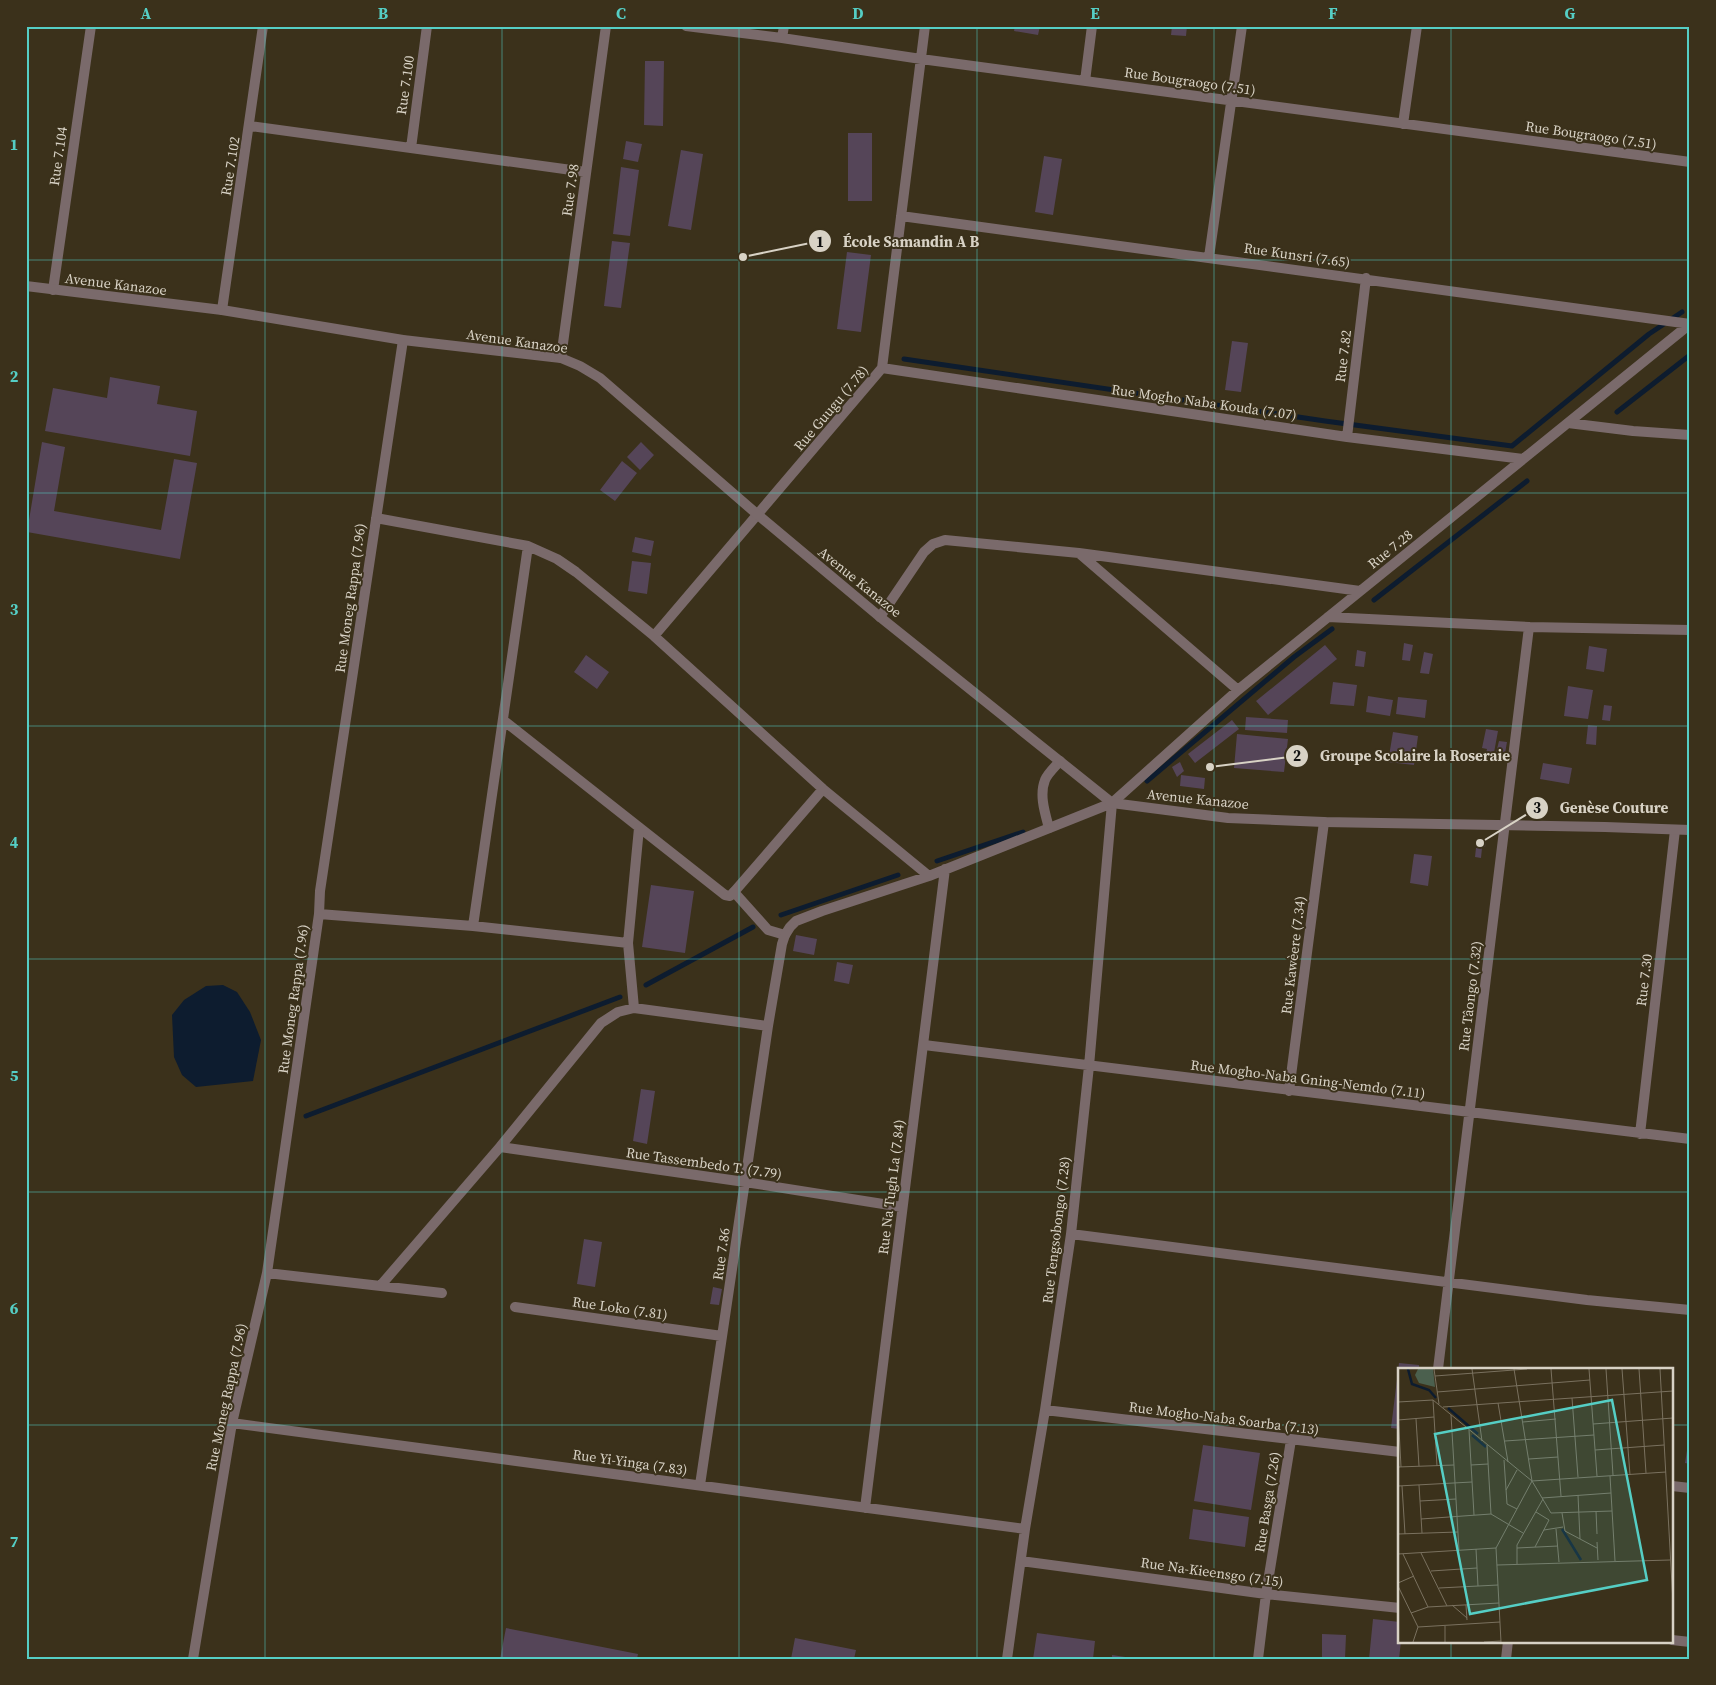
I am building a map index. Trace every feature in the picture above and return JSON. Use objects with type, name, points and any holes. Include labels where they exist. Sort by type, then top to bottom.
[{"type":"street","name":"Rue 7.104","points":[[53,290],[91,26]]},
{"type":"street","name":"Rue 7.102","points":[[222,310],[263,26]]},
{"type":"street","name":"Rue 7.100","points":[[411,148],[427,26]]},
{"type":"street","name":"Rue 7.98","points":[[561,358],[606,26]]},
{"type":"street","name":"Rue Bougraogo (7.51)","points":[[686,26],[1690,162]]},
{"type":"street","points":[[782,38],[784,26]]},
{"type":"street","name":"Rue Guugu (7.78)","points":[[654,636],[882,368],[925,26]]},
{"type":"street","points":[[1085,81],[1092,26]]},
{"type":"street","points":[[1209,258],[1242,26]]},
{"type":"street","points":[[1404,124],[1417,26]]},
{"type":"street","points":[[250,126],[586,172]]},
{"type":"street","name":"Rue Kunsri (7.65)","points":[[901,216],[1366,278],[1690,324]]},
{"type":"street","name":"Rue 7.82","points":[[1347,437],[1366,278]]},
{"type":"street","name":"Avenue Kanazoe","points":[[26,286],[222,310],[403,340],[561,358],[580,366],[600,378],[758,515],[880,617],[1112,802],[1228,818],[1324,822],[1690,830]]},
{"type":"street","name":"Rue 7.28","points":[[1112,802],[1238,690],[1690,324]]},
{"type":"street","name":"Rue Moneg Rappa (7.96)","points":[[193,1659],[232,1423],[267,1273],[319,914],[320,890],[403,340]]},
{"type":"street","name":"Rue Mogho Naba Kouda (7.07)","points":[[882,368],[1347,437],[1523,459]]},
{"type":"street","points":[[1568,423],[1633,431],[1690,435]]},
{"type":"street","points":[[376,518],[528,546],[557,560],[576,572],[654,636],[823,789],[928,876]]},
{"type":"street","points":[[880,617],[924,552],[933,544],[945,540],[1080,553],[1360,591]]},
{"type":"street","points":[[473,926],[528,546]]},
{"type":"street","points":[[1080,553],[1238,690]]},
{"type":"street","points":[[1328,616],[1529,627],[1690,630]]},
{"type":"street","name":"Rue Tâongo (7.32)","points":[[1438,1368],[1529,627]]},
{"type":"street","points":[[503,720],[721,893],[730,896],[823,789]]},
{"type":"street","points":[[1049,828],[1043,808],[1043,790],[1045,780],[1060,761]]},
{"type":"street","points":[[734,892],[768,930],[785,935],[790,926],[796,921],[822,910],[945,870],[1112,802]]},
{"type":"street","name":"Rue Tengsobongo (7.28)","points":[[1007,1659],[1025,1529],[1071,1234],[1089,1066],[1112,802]]},
{"type":"street","name":"Rue Kawèere (7.34)","points":[[1289,1091],[1324,822]]},
{"type":"street","points":[[634,1008],[628,944],[639,828]]},
{"type":"street","name":"Rue 7.30","points":[[1640,1134],[1675,830]]},
{"type":"street","name":"Rue Na Tugh La (7.84)","points":[[865,1508],[945,870]]},
{"type":"street","points":[[319,914],[473,926],[628,944]]},
{"type":"street","name":"Rue 7.86","points":[[700,1485],[768,1026],[785,935]]},
{"type":"street","points":[[381,1285],[500,1147],[601,1023],[618,1012],[634,1008],[768,1026]]},
{"type":"street","name":"Rue Mogho-Naba Gning-Nemdo (7.11)","points":[[924,1045],[1690,1140]]},
{"type":"street","name":"Rue Tassembedo T. (7.79)","points":[[500,1147],[745,1182],[902,1207]]},
{"type":"street","points":[[1071,1234],[1587,1300],[1690,1310]]},
{"type":"street","points":[[267,1273],[442,1293]]},
{"type":"street","name":"Rue Loko (7.81)","points":[[515,1306],[722,1336]]},
{"type":"street","name":"Rue Mogho-Naba Soarba (7.13)","points":[[1045,1410],[1398,1452]]},
{"type":"street","name":"Rue Yi-Yinga (7.83)","points":[[232,1423],[1025,1529]]},
{"type":"street","name":"Rue Basga (7.26)","points":[[1258,1659],[1266,1594],[1291,1440]]},
{"type":"street","points":[[1674,1486],[1690,1488]]},
{"type":"street","name":"Rue Na-Kieensgo (7.15)","points":[[1021,1560],[1266,1594],[1398,1608]]},
{"type":"street","points":[[1674,1640],[1690,1642]]},
{"type":"street","points":[[1506,1659],[1508,1642]]},
{"type":"water","points":[[223,985],[237,992],[250,1012],[261,1040],[253,1081],[196,1087],[182,1075],[174,1057],[172,1015],[184,1000],[206,986]]},
{"type":"building","points":[[1015,26],[1040,26],[1038,35],[1014,31]]},
{"type":"building","points":[[1172,26],[1187,26],[1186,36],[1171,35]]},
{"type":"building","points":[[645,61],[664,61],[663,126],[644,125]]},
{"type":"building","points":[[848,133],[872,133],[872,201],[848,201]]},
{"type":"building","points":[[626,141],[642,144],[638,162],[623,159]]},
{"type":"building","points":[[681,150],[703,154],[691,230],[668,226]]},
{"type":"building","points":[[1044,156],[1062,159],[1053,215],[1035,212]]},
{"type":"building","points":[[621,167],[639,170],[630,236],[613,234]]},
{"type":"building","points":[[612,241],[630,243],[621,308],[604,306]]},
{"type":"building","points":[[847,252],[871,255],[861,332],[837,329]]},
{"type":"building","points":[[1232,341],[1248,343],[1241,392],[1225,390]]},
{"type":"building","points":[[110,377],[160,386],[157,404],[197,411],[190,456],[45,431],[53,388],[107,398]]},
{"type":"building","points":[[42,442],[65,447],[54,511],[161,530],[174,459],[197,463],[180,559],[27,532]]},
{"type":"building","points":[[641,442],[654,455],[640,470],[627,457]]},
{"type":"building","points":[[622,461],[637,473],[615,501],[600,490]]},
{"type":"building","points":[[635,537],[654,541],[651,556],[632,552]]},
{"type":"building","points":[[632,561],[651,563],[647,594],[628,591]]},
{"type":"building","points":[[1404,643],[1413,645],[1410,661],[1402,660]]},
{"type":"building","points":[[1325,645],[1337,659],[1268,715],[1256,701]]},
{"type":"building","points":[[1589,646],[1607,649],[1604,672],[1586,669]]},
{"type":"building","points":[[1357,650],[1366,652],[1364,667],[1355,666]]},
{"type":"building","points":[[1424,652],[1433,654],[1429,674],[1420,673]]},
{"type":"building","points":[[586,655],[609,672],[597,689],[574,672]]},
{"type":"building","points":[[1333,682],[1357,685],[1354,706],[1330,704]]},
{"type":"building","points":[[1568,686],[1593,690],[1588,719],[1564,716]]},
{"type":"building","points":[[1368,696],[1393,700],[1390,716],[1366,712]]},
{"type":"building","points":[[1398,697],[1427,700],[1425,718],[1396,714]]},
{"type":"building","points":[[1604,705],[1612,706],[1610,721],[1602,720]]},
{"type":"building","points":[[1246,717],[1288,720],[1287,733],[1245,730]]},
{"type":"building","points":[[1232,720],[1239,729],[1195,763],[1188,754]]},
{"type":"building","points":[[1588,725],[1597,726],[1596,745],[1586,744]]},
{"type":"building","points":[[1486,729],[1498,731],[1493,758],[1485,757],[1487,749],[1482,748]]},
{"type":"building","points":[[1393,732],[1418,736],[1414,765],[1388,762]]},
{"type":"building","points":[[1237,734],[1288,739],[1284,772],[1234,768]]},
{"type":"building","points":[[1499,741],[1507,742],[1504,759],[1495,757]]},
{"type":"building","points":[[1180,762],[1184,771],[1177,777],[1172,767]]},
{"type":"building","points":[[1543,763],[1572,768],[1569,784],[1540,779]]},
{"type":"building","points":[[1181,775],[1205,778],[1204,789],[1180,786]]},
{"type":"building","points":[[1476,841],[1486,842],[1485,847],[1476,846]]},
{"type":"building","points":[[1476,848],[1482,848],[1481,858],[1475,857]]},
{"type":"building","points":[[1414,854],[1432,856],[1428,886],[1410,883]]},
{"type":"building","points":[[651,885],[694,891],[685,953],[642,947]]},
{"type":"building","points":[[796,935],[817,939],[814,955],[793,951]]},
{"type":"building","points":[[837,962],[853,965],[849,984],[834,981]]},
{"type":"building","points":[[641,1089],[655,1091],[647,1144],[633,1141]]},
{"type":"building","points":[[584,1239],[602,1242],[595,1287],[577,1284]]},
{"type":"building","points":[[713,1287],[722,1289],[719,1305],[710,1304]]},
{"type":"building","points":[[1399,1363],[1419,1365],[1419,1368],[1398,1368]]},
{"type":"building","points":[[1398,1371],[1398,1429],[1391,1428]]},
{"type":"building","points":[[1690,1438],[1690,1464],[1685,1463]]},
{"type":"building","points":[[1203,1445],[1260,1453],[1251,1510],[1194,1501]]},
{"type":"building","points":[[1193,1509],[1249,1517],[1245,1547],[1189,1539]]},
{"type":"building","points":[[1373,1619],[1398,1622],[1398,1642],[1401,1642],[1399,1659],[1369,1659]]},
{"type":"building","points":[[506,1628],[638,1654],[637,1659],[500,1659]]},
{"type":"building","points":[[1037,1633],[1095,1641],[1093,1659],[1033,1659]]},
{"type":"building","points":[[1322,1634],[1346,1635],[1345,1659],[1322,1659]]},
{"type":"building","points":[[795,1638],[856,1650],[854,1659],[791,1659]]},
{"type":"building","points":[[1112,1655],[1132,1658],[1132,1659],[1112,1659]]},
{"type":"waterway","points":[[904,359],[1325,421],[1512,446],[1649,334],[1682,312]]},
{"type":"waterway","points":[[1617,412],[1690,355]]},
{"type":"waterway","points":[[1374,600],[1527,481]]},
{"type":"waterway","points":[[1147,781],[1294,657],[1332,629]]},
{"type":"waterway","points":[[937,861],[1023,832]]},
{"type":"waterway","points":[[781,915],[898,875]]},
{"type":"waterway","points":[[646,985],[753,927]]},
{"type":"waterway","points":[[306,1116],[620,997]]},
{"type":"place","name":"École Samandin A B","points":[[743,257]]},
{"type":"place","name":"Groupe Scolaire la Roseraie","points":[[1210,767]]},
{"type":"place","name":"Genèse Couture","points":[[1480,843]]}]
